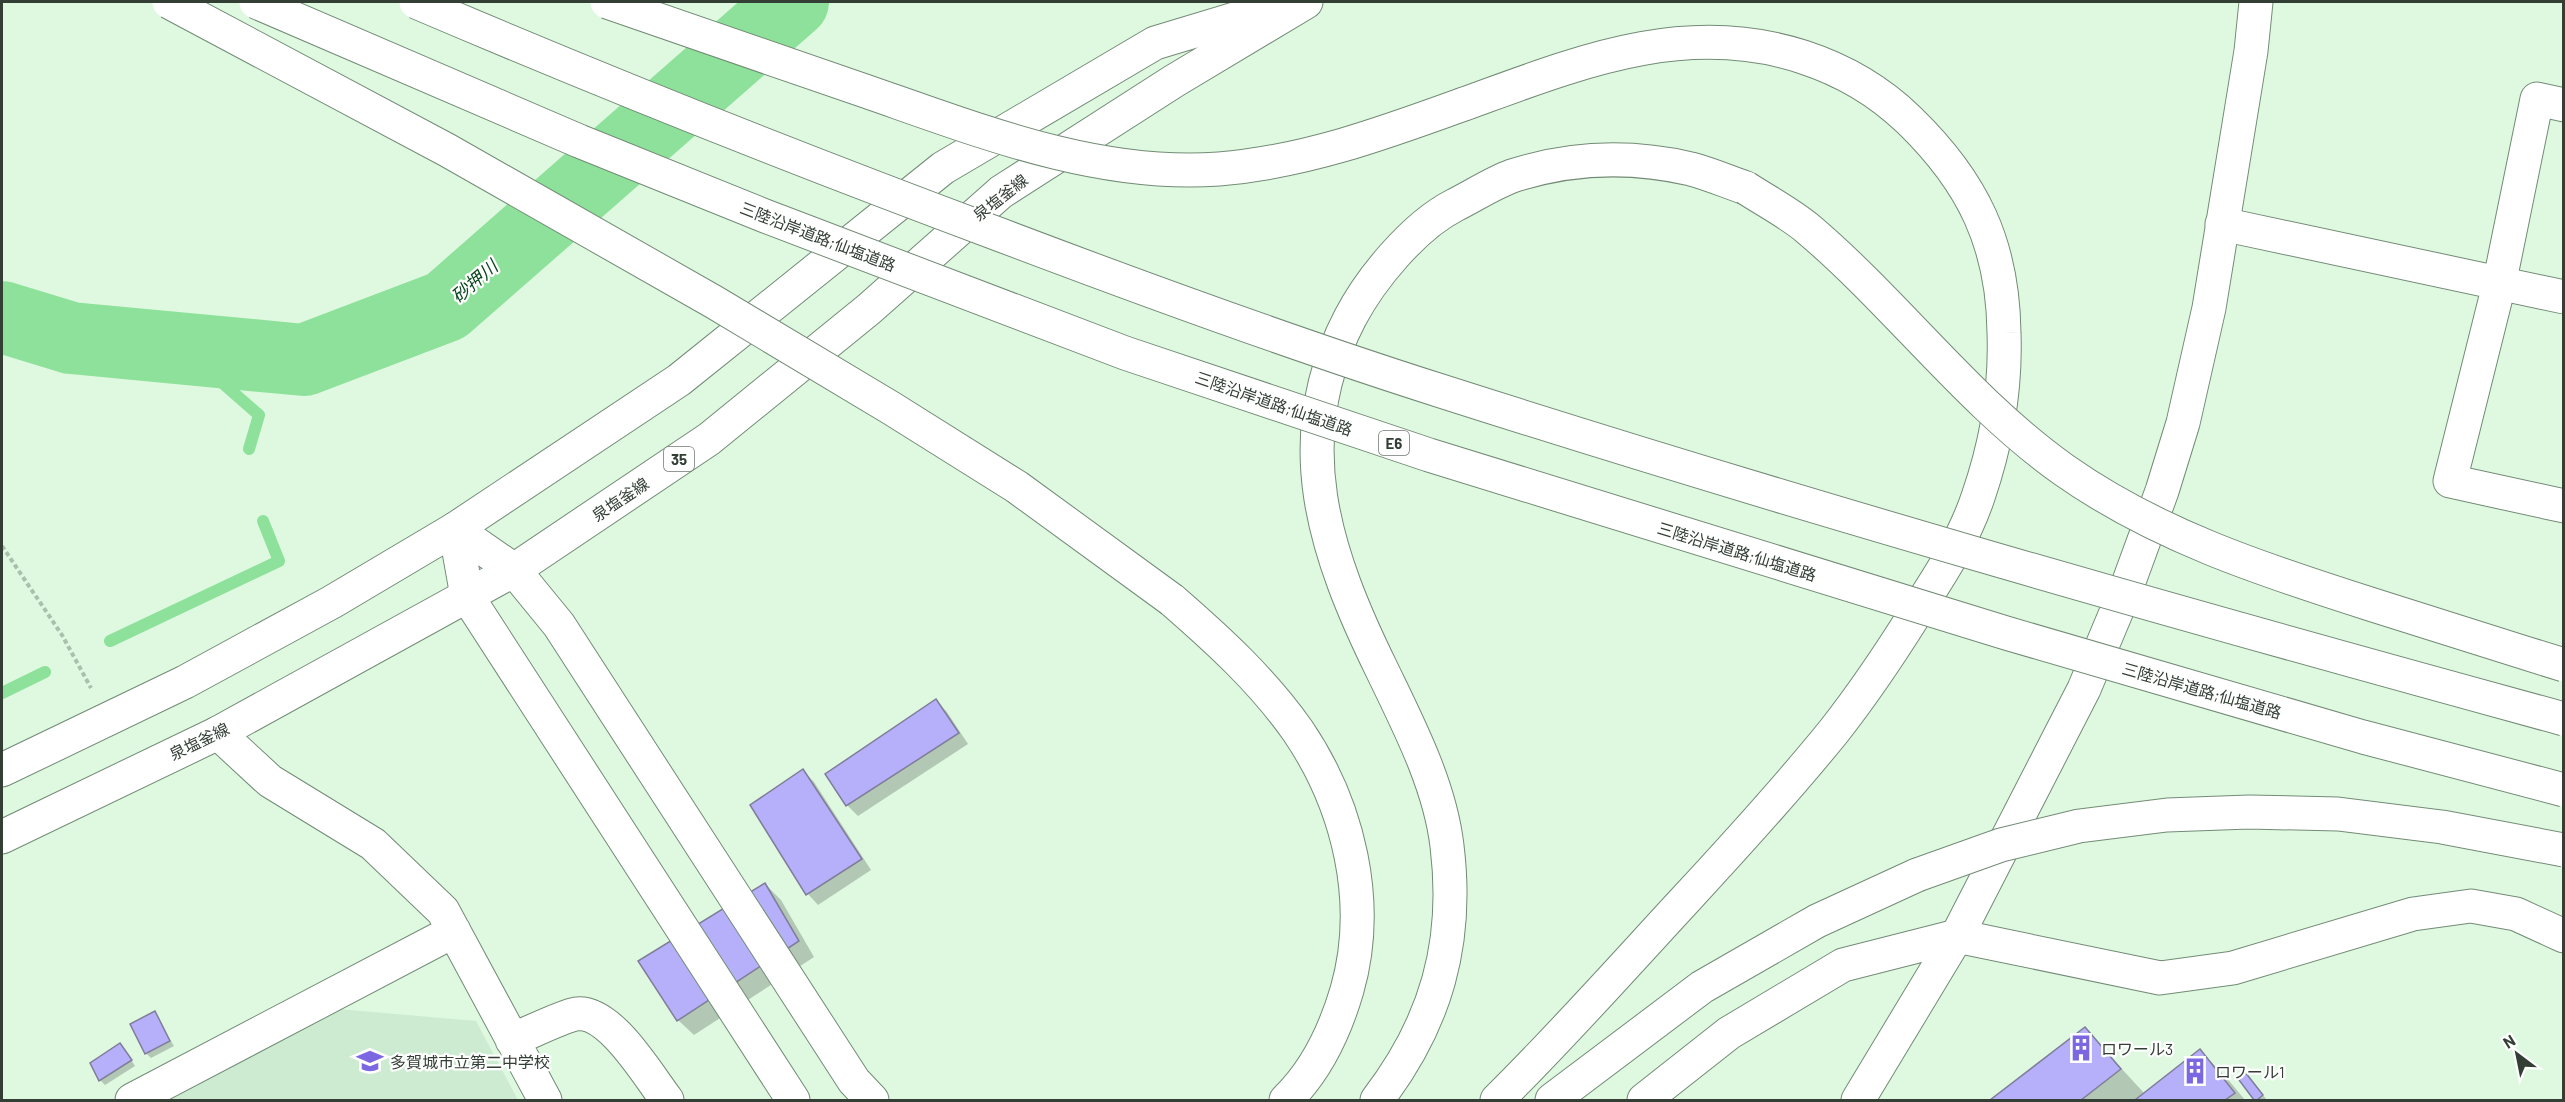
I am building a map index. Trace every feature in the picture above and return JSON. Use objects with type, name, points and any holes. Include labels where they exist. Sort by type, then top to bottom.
[{"type":"main road","points":[[169,2],[447,150],[714,302],[891,408],[1017,487],[1172,600],[1226,646],[1298,731],[1330,790],[1344,828],[1356,878],[1358,924],[1352,973],[1339,1018],[1320,1057],[1286,1101]]},
{"type":"main road","name":"三陸沿岸道路;仙塩道路","points":[[256,2],[645,168],[1125,353],[1440,458],[1937,612],[2363,737],[2564,790]]},
{"type":"main road","points":[[417,2],[608,84],[807,163],[1136,286],[1433,389],[2004,561],[2564,719]]},
{"type":"main road","points":[[607,2],[940,117],[1083,160],[1148,169],[1218,169],[1290,160],[1365,140],[1575,65],[1655,46],[1713,40],[1776,48],[1834,67],[1887,98],[1933,143],[1966,188],[1992,240],[2004,296],[2005,362],[1996,434],[1978,500],[1947,565],[1904,632],[1836,729],[1745,835],[1497,1101]]},
{"type":"main road","points":[[2,770],[109,720],[332,602],[455,530],[680,380],[943,168],[1155,43],[1294,2]]},
{"type":"main road","name":"泉塩釜線","points":[[2,837],[218,733],[514,570],[709,439],[869,309],[1001,192],[1174,81],[1306,2]]},
{"type":"main road","points":[[1861,1099],[1957,936],[2084,688],[2128,584],[2183,423],[2209,309],[2251,51],[2256,2]]},
{"type":"main road","points":[[2564,105],[2537,99],[2499,285],[2450,481],[2564,506]]},
{"type":"main road","points":[[1377,1101],[1399,1072],[1425,1025],[1443,969],[1450,907],[1447,844],[1431,778],[1339,575],[1323,513],[1315,457],[1322,395],[1337,344],[1363,295],[1400,248],[1448,209],[1510,177],[1571,162],[1634,159],[1693,169],[1746,189],[1805,227],[1854,271],[2006,425],[2065,470],[2126,509],[2210,549],[2304,583],[2564,665]]},
{"type":"main road","points":[[2222,224],[2499,285],[2564,297]]},
{"type":"main road","points":[[455,530],[514,570],[559,625],[854,1081],[872,1101]]},
{"type":"main road","points":[[455,530],[468,596],[793,1101]]},
{"type":"main road","points":[[218,733],[270,781],[373,844],[443,910],[545,1101]]},
{"type":"main road","points":[[1552,1101],[1702,987],[1817,921],[1917,875],[2001,845],[2068,828],[2167,814],[2249,812],[2338,814],[2442,827],[2564,850]]},
{"type":"main road","points":[[1644,1101],[1730,1033],[1843,965],[1957,936],[2160,978],[2233,968],[2413,914],[2471,906],[2516,914],[2564,936]]},
{"type":"main road","points":[[132,1101],[454,931]]},
{"type":"main road","points":[[512,1040],[577,1013],[598,1018],[620,1038],[667,1101]]},
{"type":"path","points":[[2,546],[62,635],[109,720]]},
{"type":"shaded area","name":"多賀城市立第二中学校","points":[[338,1009],[476,1021],[518,1100],[170,1100]]},
{"type":"building","points":[[936,699],[959,733],[846,806],[825,774]]},
{"type":"building","points":[[803,769],[862,859],[806,895],[750,805]]},
{"type":"building","points":[[765,883],[799,941],[677,1021],[638,961]]},
{"type":"building","points":[[155,1011],[170,1041],[145,1054],[130,1024]]},
{"type":"building","name":"ロワール3","points":[[2085,1027],[2121,1069],[2081,1100],[1990,1100]]},
{"type":"building","points":[[120,1043],[132,1060],[99,1081],[90,1063]]},
{"type":"building","name":"ロワール1","points":[[2200,1049],[2235,1093],[2225,1100],[2135,1100]]},
{"type":"building","points":[[2245,1072],[2263,1095],[2257,1100],[2254,1100],[2239,1080]]},
{"type":"waterway","name":"砂押川","points":[[2,317],[71,338],[304,360],[446,306],[793,2]]},
{"type":"waterway","points":[[186,351],[259,415],[249,449]]},
{"type":"waterway","points":[[110,641],[279,561],[263,521]]},
{"type":"waterway","points":[[2,693],[45,672]]},
{"type":"place","name":"ロワール3","points":[[2081,1048]]},
{"type":"place","name":"多賀城市立第二中学校","points":[[370,1061]]},
{"type":"place","name":"ロワール1","points":[[2195,1071]]}]
